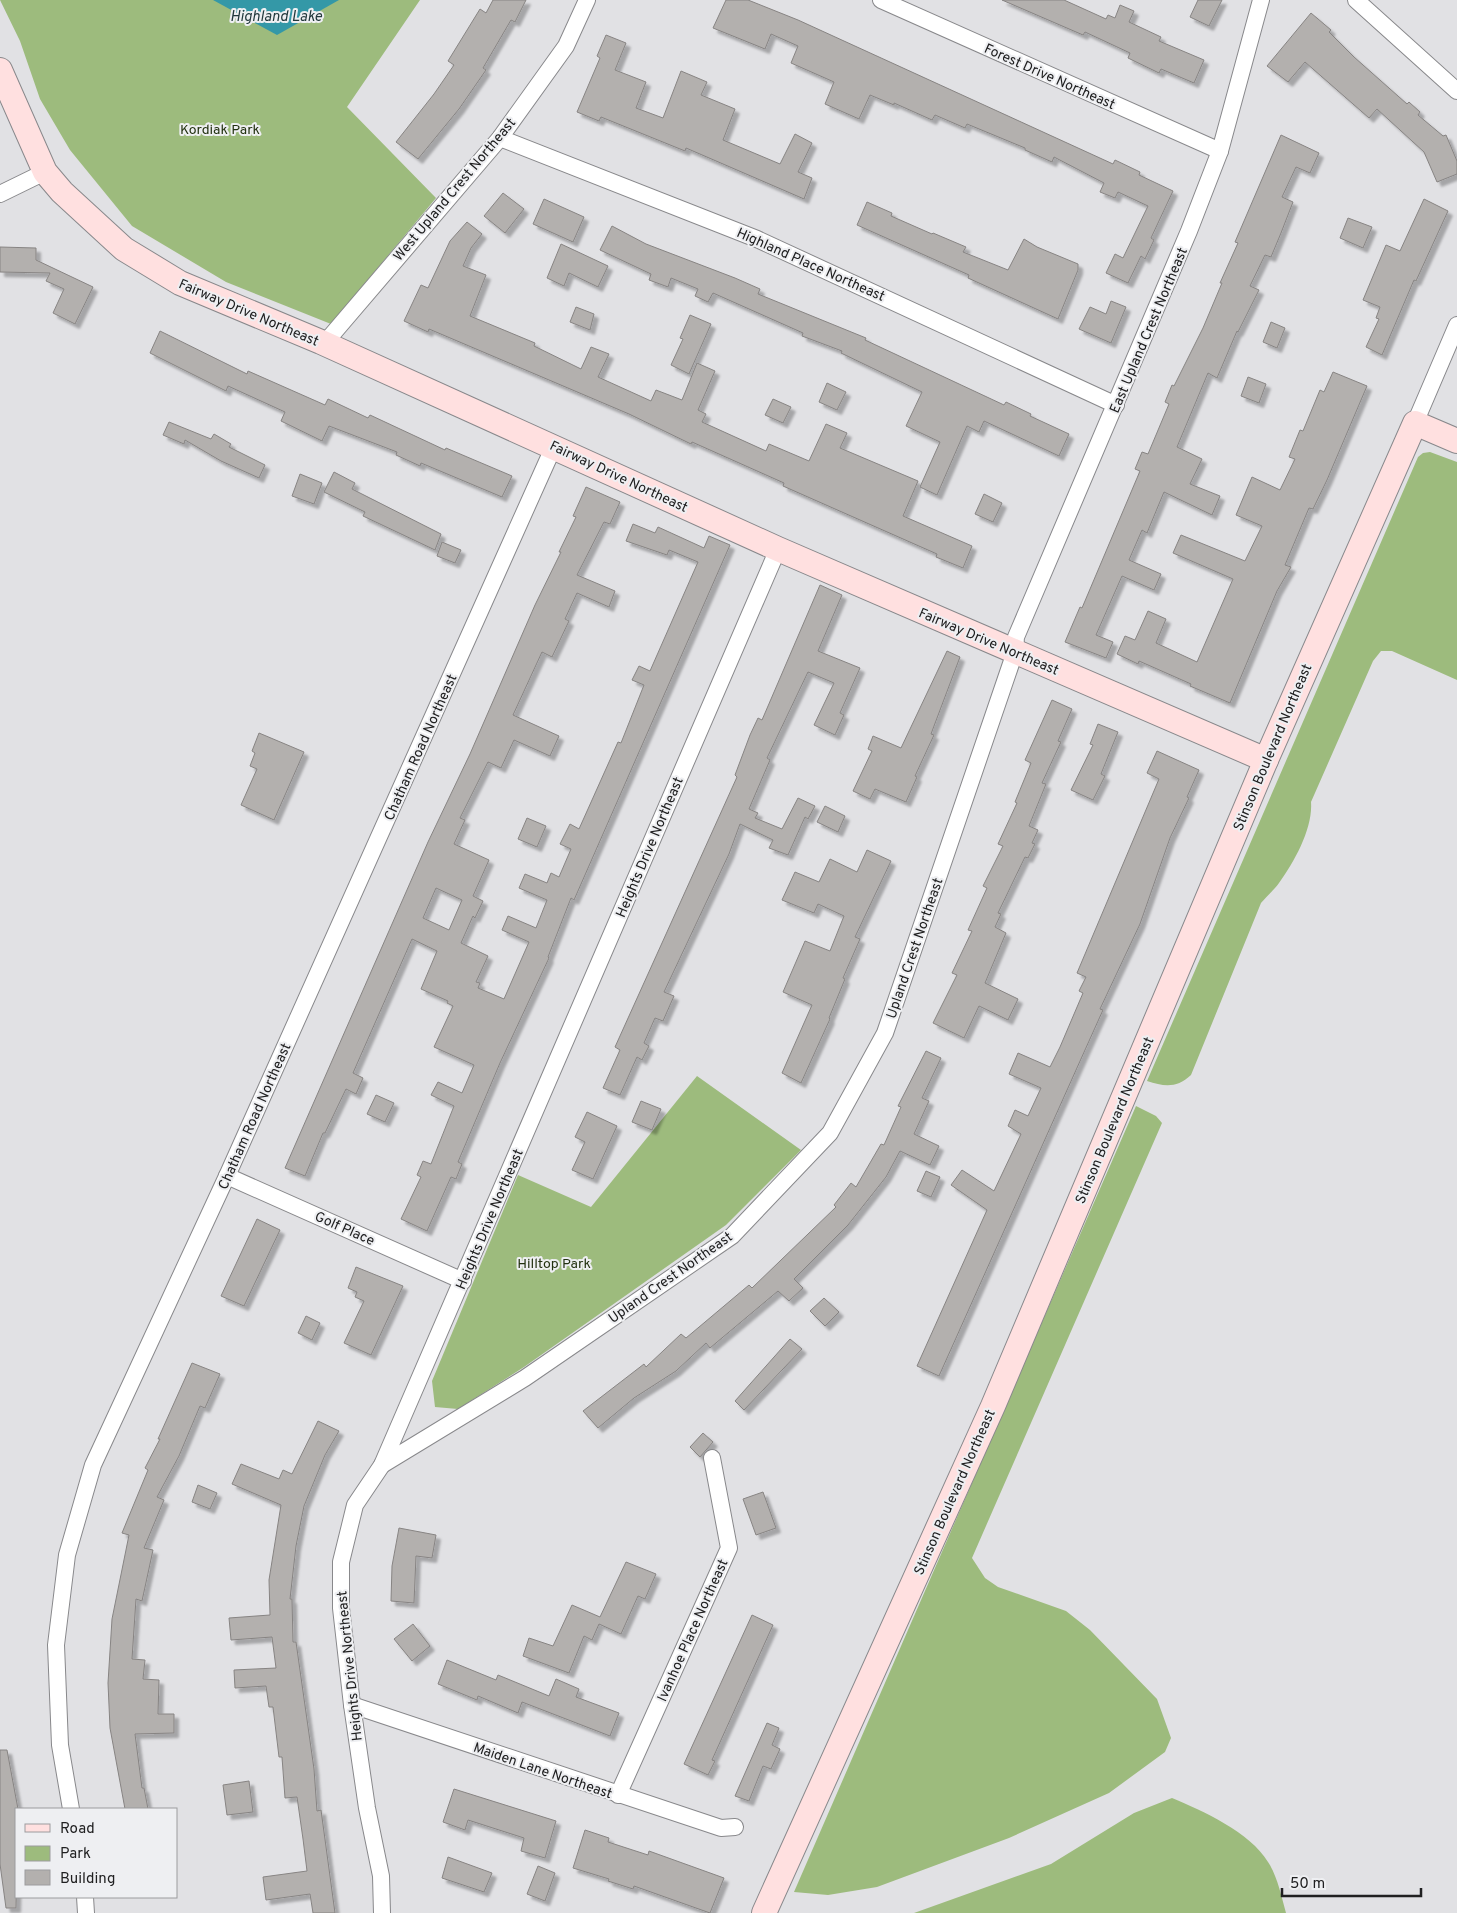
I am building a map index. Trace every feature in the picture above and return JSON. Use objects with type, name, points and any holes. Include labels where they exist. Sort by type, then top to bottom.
[{"type":"street","name":"West Upland Crest Northeast","points":[[324,344],[500,138],[566,46],[586,0]]},
{"type":"street","name":"Forest Drive Northeast","points":[[881,0],[1220,151]]},
{"type":"street","name":"East Upland Crest Northeast","points":[[1015,652],[1016,636],[1190,231],[1220,151],[1261,0]]},
{"type":"street","points":[[1356,0],[1457,91]]},
{"type":"street","name":"Fairway Drive Northeast","points":[[0,70],[45,172],[62,192],[124,249],[180,283],[324,344],[554,446],[778,549],[1266,760]]},
{"type":"street","name":"Highland Place Northeast","points":[[500,138],[757,239],[1116,405]]},
{"type":"street","points":[[0,194],[45,172]]},
{"type":"street","name":"Stinson Boulevard Northeast","points":[[764,1913],[993,1406],[1266,760],[1457,324]]},
{"type":"street","points":[[1415,423],[1457,441]]},
{"type":"street","name":"Chatham Road Northeast","points":[[71,1808],[60,1745],[56,1645],[67,1555],[93,1465],[227,1176],[554,446]]},
{"type":"street","name":"Heights Drive Northeast","points":[[382,1913],[381,1876],[367,1808],[352,1705],[341,1608],[340,1562],[355,1505],[382,1464],[463,1281],[778,549]]},
{"type":"street","name":"Upland Crest Northeast","points":[[382,1464],[525,1378],[732,1236],[830,1133],[884,1033],[1015,652]]},
{"type":"street","name":"Golf Place","points":[[227,1176],[463,1281]]},
{"type":"street","name":"Ivanhoe Place Northeast","points":[[618,1795],[729,1548],[712,1458]]},
{"type":"street","name":"Maiden Lane Northeast","points":[[352,1705],[721,1828],[735,1826]]},
{"type":"street","points":[[85,1898],[86,1913]]},
{"type":"green space","name":"Kordiak Park","points":[[0,0],[420,0],[347,107],[436,198],[331,324],[226,282],[132,226],[70,150],[40,99],[20,41]]},
{"type":"green space","points":[[1430,452],[1457,462],[1457,680],[1392,651],[1381,651],[1373,661],[1311,802],[1309,823],[1302,844],[1277,886],[1261,903],[1191,1075],[1181,1082],[1170,1085],[1147,1081],[1418,457],[1423,453]]},
{"type":"green space","name":"Hilltop Park","points":[[697,1076],[801,1150],[726,1225],[524,1367],[458,1409],[435,1407],[432,1381],[518,1175],[591,1207]]},
{"type":"green space","points":[[1136,1106],[1156,1116],[1162,1123],[972,1558],[985,1578],[998,1587],[1066,1611],[1090,1630],[1157,1699],[1171,1738],[1165,1752],[1109,1793],[1009,1838],[877,1887],[828,1895],[794,1892]]},
{"type":"green space","points":[[1172,1798],[1198,1809],[1225,1824],[1250,1841],[1260,1851],[1274,1873],[1286,1913],[914,1913],[1051,1864],[1134,1813]]},
{"type":"water","name":"Highland Lake","points":[[213,0],[339,0],[277,35]]},
{"type":"building","points":[[493,0],[526,0],[515,22],[511,20],[483,68],[486,70],[459,109],[418,159],[396,142],[454,65],[448,61],[480,9],[486,13]]},
{"type":"building","points":[[726,0],[748,0],[798,20],[1113,164],[1115,160],[1140,172],[1139,175],[1173,191],[1151,238],[1154,240],[1145,259],[1141,256],[1128,283],[1106,273],[1115,254],[1123,258],[1148,206],[1118,192],[1115,198],[1100,192],[1104,183],[1054,157],[1052,162],[1025,150],[1025,148],[967,124],[965,128],[935,115],[932,120],[894,103],[894,105],[870,95],[859,119],[825,104],[834,82],[791,63],[798,46],[771,34],[765,49],[713,28]]},
{"type":"building","points":[[1002,0],[1064,0],[1106,19],[1108,15],[1115,18],[1120,5],[1134,11],[1129,22],[1161,37],[1159,41],[1204,60],[1194,83],[1161,69],[1159,73],[1128,58],[1130,53],[1085,32],[1083,35]]},
{"type":"building","points":[[1198,0],[1222,0],[1209,26],[1190,17]]},
{"type":"building","points":[[1311,13],[1331,30],[1329,32],[1354,57],[1407,104],[1409,102],[1420,112],[1418,115],[1443,136],[1446,135],[1457,161],[1457,174],[1437,182],[1424,152],[1377,109],[1369,118],[1305,62],[1288,82],[1267,66]]},
{"type":"building","points":[[606,35],[626,43],[615,70],[646,82],[636,108],[663,118],[681,71],[707,82],[701,95],[735,109],[723,140],[780,164],[795,134],[812,143],[798,172],[812,178],[804,199],[686,148],[685,151],[601,117],[599,121],[577,112],[600,58],[597,56]]},
{"type":"building","points":[[1281,135],[1319,153],[1310,173],[1296,167],[1282,197],[1293,202],[1271,257],[1265,255],[1250,286],[1259,290],[1237,331],[1217,378],[1208,373],[1177,447],[1202,459],[1190,484],[1220,496],[1212,515],[1164,492],[1147,533],[1142,530],[1129,560],[1161,574],[1154,590],[1122,576],[1096,635],[1113,642],[1106,658],[1065,642],[1080,607],[1082,608],[1140,471],[1135,469],[1142,452],[1148,454],[1169,404],[1165,402],[1172,385],[1174,386],[1203,328],[1238,243],[1235,242]]},
{"type":"building","points":[[503,193],[524,209],[505,233],[484,216]]},
{"type":"building","points":[[544,199],[584,217],[573,242],[533,224]]},
{"type":"building","points":[[1424,199],[1448,211],[1416,281],[1414,280],[1382,355],[1366,347],[1379,319],[1376,318],[1380,307],[1363,300],[1386,245],[1400,251]]},
{"type":"building","points":[[867,202],[892,213],[891,216],[966,247],[963,252],[1008,270],[1024,239],[1037,247],[1078,264],[1078,270],[1058,319],[968,278],[969,275],[857,225]]},
{"type":"building","points":[[1348,218],[1372,227],[1363,248],[1340,238]]},
{"type":"building","points":[[467,222],[482,234],[471,248],[463,266],[486,275],[470,316],[535,343],[534,346],[581,369],[591,347],[609,354],[598,377],[651,401],[656,390],[682,400],[697,363],[715,371],[698,410],[706,414],[702,422],[766,451],[769,444],[809,461],[826,424],[847,433],[840,448],[918,481],[903,516],[972,546],[963,568],[936,557],[937,554],[783,486],[784,483],[692,442],[691,444],[629,414],[429,329],[428,332],[404,321],[421,285],[428,288],[450,241]]},
{"type":"building","points":[[612,226],[646,244],[760,289],[758,294],[866,338],[865,340],[1004,405],[1006,402],[1031,414],[1030,416],[1069,434],[1059,456],[984,421],[979,432],[967,426],[937,495],[920,487],[940,442],[906,426],[922,392],[841,353],[842,351],[802,336],[803,333],[713,293],[708,302],[695,296],[698,289],[671,278],[668,287],[649,280],[651,274],[600,250]]},
{"type":"building","points":[[561,244],[608,266],[598,287],[569,273],[564,286],[547,278]]},
{"type":"building","points":[[0,247],[36,248],[36,260],[93,287],[75,324],[53,313],[64,289],[46,281],[50,273],[0,272]]},
{"type":"building","points":[[1111,301],[1126,307],[1111,343],[1079,329],[1090,307],[1106,314]]},
{"type":"building","points":[[576,307],[594,314],[590,330],[570,322]]},
{"type":"building","points":[[690,315],[711,324],[689,374],[671,365],[683,339],[680,338]]},
{"type":"building","points":[[1271,322],[1285,328],[1277,348],[1263,342]]},
{"type":"building","points":[[160,331],[247,374],[248,371],[325,405],[328,399],[368,418],[370,415],[445,450],[446,448],[512,476],[502,497],[421,463],[420,466],[396,455],[397,452],[329,426],[322,441],[281,421],[285,412],[228,386],[226,391],[150,353]]},
{"type":"building","points":[[1333,372],[1367,386],[1327,480],[1313,509],[1309,508],[1285,565],[1291,567],[1277,591],[1230,703],[1139,661],[1138,664],[1117,654],[1125,636],[1135,640],[1148,611],[1166,619],[1156,643],[1197,662],[1233,579],[1173,553],[1181,535],[1245,561],[1262,526],[1236,515],[1252,477],[1280,490],[1295,459],[1289,457],[1300,430],[1303,431],[1320,390],[1324,392]]},
{"type":"building","points":[[1248,377],[1266,384],[1259,403],[1241,396]]},
{"type":"building","points":[[827,383],[846,392],[837,410],[819,402]]},
{"type":"building","points":[[773,399],[791,407],[783,423],[765,415]]},
{"type":"building","points":[[169,422],[211,439],[214,434],[231,444],[229,447],[265,465],[259,478],[221,461],[185,440],[184,444],[163,435]]},
{"type":"building","points":[[334,472],[355,483],[352,489],[441,534],[435,550],[363,516],[365,512],[324,492]]},
{"type":"building","points":[[300,474],[322,483],[314,504],[292,496]]},
{"type":"building","points":[[586,487],[620,502],[610,524],[604,522],[577,575],[615,591],[609,607],[577,593],[565,619],[569,621],[552,657],[542,652],[513,715],[559,736],[550,756],[514,740],[501,768],[488,762],[460,818],[465,820],[454,844],[489,860],[473,896],[483,901],[475,918],[473,916],[461,943],[488,956],[476,982],[480,983],[478,988],[504,999],[529,942],[502,930],[508,916],[536,928],[547,900],[519,888],[525,874],[547,883],[551,873],[559,877],[571,849],[560,844],[570,824],[579,829],[618,742],[621,743],[644,685],[632,680],[639,666],[650,671],[698,562],[669,550],[667,555],[626,541],[633,524],[655,533],[658,527],[704,548],[709,536],[730,545],[574,900],[571,898],[549,958],[500,1063],[458,1162],[462,1164],[456,1179],[451,1177],[427,1231],[401,1219],[421,1177],[417,1175],[423,1161],[431,1164],[454,1106],[431,1095],[438,1082],[462,1093],[474,1065],[434,1047],[453,1006],[447,1003],[448,1001],[421,989],[437,951],[412,939],[353,1073],[363,1078],[356,1094],[346,1089],[325,1133],[323,1133],[305,1176],[285,1168],[428,842],[470,754],[535,605],[561,552],[559,552],[576,517],[573,516]],"holes":[[[436,888],[462,900],[449,930],[423,918]]]},
{"type":"building","points":[[984,494],[1002,503],[993,522],[975,514]]},
{"type":"building","points":[[442,542],[461,550],[455,563],[437,556]]},
{"type":"building","points":[[820,585],[842,595],[818,651],[860,668],[840,713],[844,715],[835,735],[814,725],[834,683],[808,672],[767,758],[770,760],[749,809],[758,813],[755,818],[782,829],[798,798],[815,806],[808,819],[805,817],[788,855],[769,848],[773,840],[740,824],[729,854],[664,992],[674,996],[663,1021],[655,1018],[644,1043],[649,1046],[642,1060],[637,1057],[620,1095],[603,1088],[620,1050],[615,1047],[737,777],[735,775],[750,735],[758,718],[762,720]]},
{"type":"building","points":[[947,651],[960,657],[931,734],[934,735],[915,776],[917,777],[906,802],[875,789],[870,799],[853,791],[872,751],[868,749],[873,736],[901,748]]},
{"type":"building","points":[[1052,700],[1072,709],[1058,741],[1061,742],[1042,783],[1046,784],[1029,826],[1038,830],[1032,843],[1035,844],[1028,858],[1025,857],[998,913],[1001,914],[995,927],[1006,933],[985,983],[1018,999],[1008,1020],[979,1006],[964,1038],[933,1023],[957,975],[952,973],[972,931],[968,930],[987,888],[983,886],[1003,846],[998,844],[1017,803],[1015,802],[1031,763],[1025,760]]},
{"type":"building","points":[[1098,724],[1118,732],[1101,774],[1105,776],[1093,800],[1071,790],[1093,745],[1090,744]]},
{"type":"building","points":[[259,733],[304,752],[274,820],[241,805],[257,769],[250,766],[255,753],[252,751]]},
{"type":"building","points":[[1157,751],[1199,770],[1187,797],[1189,798],[1170,838],[1140,924],[1100,1009],[1103,1010],[939,1376],[917,1366],[987,1210],[951,1185],[962,1170],[994,1191],[1021,1134],[1008,1126],[1015,1110],[1028,1116],[1041,1088],[1009,1074],[1018,1053],[1050,1067],[1060,1047],[1083,993],[1079,991],[1086,977],[1077,973],[1159,779],[1147,773]]},
{"type":"building","points":[[825,806],[845,816],[838,832],[817,822]]},
{"type":"building","points":[[527,818],[546,826],[537,847],[518,839]]},
{"type":"building","points":[[867,850],[891,861],[855,937],[860,939],[843,978],[845,979],[830,1019],[801,1083],[782,1073],[812,1005],[783,992],[805,941],[830,951],[844,916],[818,904],[814,913],[782,900],[795,872],[819,882],[830,859],[857,872]]},
{"type":"building","points":[[926,1051],[941,1058],[922,1098],[929,1101],[914,1134],[939,1146],[930,1165],[900,1151],[886,1177],[848,1225],[794,1279],[803,1288],[789,1301],[778,1291],[710,1348],[706,1343],[676,1371],[634,1398],[598,1428],[583,1411],[644,1364],[646,1367],[681,1334],[686,1338],[749,1285],[752,1288],[836,1207],[834,1205],[851,1183],[856,1187],[881,1144],[884,1145],[901,1107],[898,1106]]},
{"type":"building","points":[[376,1095],[394,1103],[385,1122],[367,1114]]},
{"type":"building","points":[[641,1101],[661,1109],[652,1130],[632,1122]]},
{"type":"building","points":[[587,1112],[617,1126],[593,1179],[572,1170],[585,1142],[575,1137]]},
{"type":"building","points":[[926,1171],[940,1177],[931,1197],[917,1191]]},
{"type":"building","points":[[257,1219],[280,1230],[244,1306],[221,1296]]},
{"type":"building","points":[[356,1267],[403,1286],[371,1355],[344,1343],[364,1301],[355,1297],[357,1292],[348,1288]]},
{"type":"building","points":[[824,1298],[839,1312],[825,1326],[810,1311]]},
{"type":"building","points":[[306,1316],[320,1323],[312,1340],[298,1333]]},
{"type":"building","points":[[790,1339],[802,1349],[744,1410],[735,1401]]},
{"type":"building","points":[[192,1363],[220,1374],[205,1408],[200,1406],[179,1456],[157,1497],[164,1500],[144,1548],[153,1550],[142,1601],[136,1599],[132,1659],[145,1660],[143,1679],[159,1680],[158,1714],[174,1714],[174,1733],[135,1734],[142,1788],[144,1788],[148,1808],[125,1808],[110,1728],[108,1683],[112,1619],[129,1535],[122,1533],[148,1470],[145,1468],[160,1439],[158,1439]]},
{"type":"building","points":[[318,1421],[339,1431],[325,1455],[304,1506],[296,1546],[290,1599],[292,1599],[293,1642],[296,1642],[314,1769],[317,1811],[321,1810],[335,1913],[313,1913],[310,1894],[266,1900],[263,1877],[307,1871],[303,1839],[297,1797],[285,1798],[282,1757],[279,1757],[273,1707],[269,1707],[266,1686],[235,1688],[234,1670],[276,1668],[272,1637],[231,1640],[229,1618],[270,1615],[269,1580],[281,1505],[232,1484],[241,1464],[279,1479],[283,1470],[292,1474]]},
{"type":"building","points":[[703,1433],[713,1442],[700,1457],[690,1447]]},
{"type":"building","points":[[198,1485],[217,1493],[210,1509],[192,1502]]},
{"type":"building","points":[[763,1492],[776,1528],[756,1535],[743,1499]]},
{"type":"building","points":[[399,1528],[436,1535],[432,1558],[416,1556],[414,1603],[391,1601],[392,1566]]},
{"type":"building","points":[[626,1562],[656,1574],[645,1599],[638,1596],[621,1634],[599,1624],[592,1640],[584,1636],[569,1673],[523,1656],[529,1638],[553,1646],[572,1605],[600,1617]]},
{"type":"building","points":[[752,1615],[773,1625],[712,1760],[715,1761],[708,1775],[684,1764]]},
{"type":"building","points":[[413,1624],[430,1646],[412,1661],[394,1639]]},
{"type":"building","points":[[447,1660],[496,1680],[498,1675],[549,1696],[556,1679],[579,1689],[576,1697],[619,1713],[610,1736],[522,1702],[518,1713],[478,1696],[477,1700],[438,1684]]},
{"type":"building","points":[[767,1723],[779,1728],[772,1745],[780,1749],[771,1769],[763,1766],[749,1801],[735,1796]]},
{"type":"building","points":[[0,1750],[7,1750],[18,1808],[15,1808],[16,1908],[6,1908],[0,1864]]},
{"type":"building","points":[[249,1781],[253,1812],[227,1815],[223,1785]]},
{"type":"building","points":[[454,1789],[556,1821],[545,1858],[521,1851],[524,1838],[468,1820],[465,1830],[443,1822]]},
{"type":"building","points":[[585,1830],[609,1838],[608,1842],[648,1855],[649,1851],[724,1878],[710,1913],[634,1886],[633,1889],[608,1881],[609,1879],[573,1868]]},
{"type":"building","points":[[448,1857],[492,1873],[484,1892],[442,1878]]},
{"type":"building","points":[[538,1866],[555,1873],[545,1901],[527,1894]]}]
